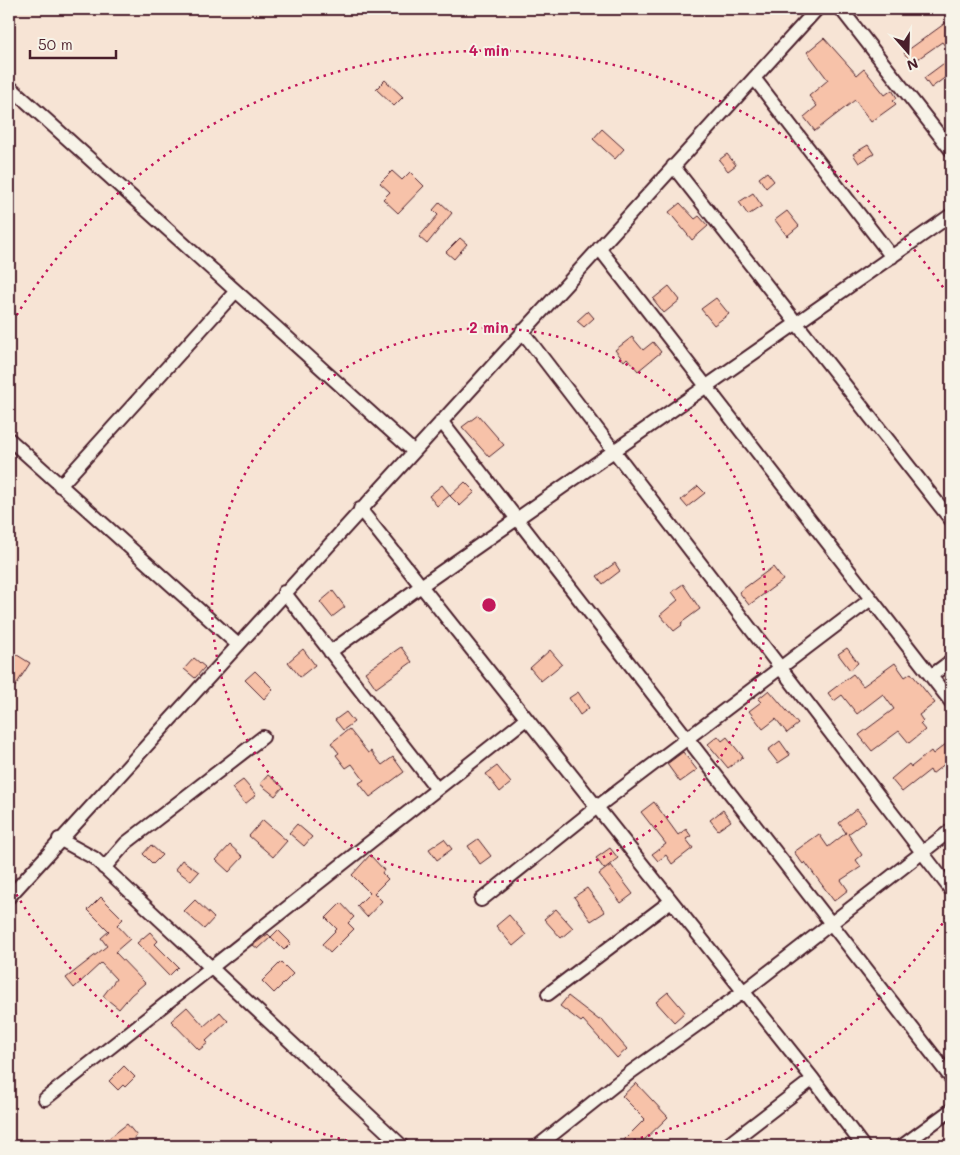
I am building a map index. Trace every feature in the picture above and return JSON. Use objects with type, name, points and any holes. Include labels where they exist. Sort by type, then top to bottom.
[{"type":"street","points":[[9,897],[59,839],[236,644],[817,9]]},
{"type":"street","points":[[841,9],[951,150]]},
{"type":"street","points":[[754,78],[892,256]]},
{"type":"street","points":[[9,86],[413,451]]},
{"type":"street","points":[[673,166],[951,520]]},
{"type":"street","points":[[330,652],[614,450],[951,215]]},
{"type":"street","points":[[599,248],[951,702]]},
{"type":"street","points":[[60,486],[236,291]]},
{"type":"street","points":[[522,331],[951,890]]},
{"type":"street","points":[[441,421],[951,1078]]},
{"type":"street","points":[[9,439],[236,644]]},
{"type":"street","points":[[360,509],[813,1079],[863,1146]]},
{"type":"street","points":[[284,592],[437,789]]},
{"type":"street","points":[[481,900],[597,808],[871,599]]},
{"type":"street","points":[[931,676],[951,661]]},
{"type":"street","points":[[45,1099],[526,719]]},
{"type":"street","points":[[104,868],[126,843],[262,737]]},
{"type":"street","points":[[538,1146],[631,1072],[743,992],[951,830]]},
{"type":"street","points":[[59,839],[94,858],[402,1146]]},
{"type":"street","points":[[548,994],[671,901]]},
{"type":"street","points":[[726,1146],[813,1079]]},
{"type":"street","points":[[902,1146],[951,1110]]},
{"type":"building","points":[[951,19],[951,54],[942,42],[912,63],[904,53]]},
{"type":"building","points":[[824,38],[857,75],[864,69],[885,95],[892,90],[897,98],[893,101],[896,104],[871,122],[855,100],[815,131],[804,117],[817,106],[809,96],[828,80],[807,52]]},
{"type":"building","points":[[951,58],[951,73],[931,88],[924,78]]},
{"type":"building","points":[[385,80],[403,97],[394,106],[376,89]]},
{"type":"building","points":[[602,129],[624,149],[615,159],[593,139]]},
{"type":"building","points":[[868,145],[874,154],[859,163],[853,154]]},
{"type":"building","points":[[727,154],[736,165],[728,171],[719,160]]},
{"type":"building","points":[[392,171],[402,180],[410,172],[424,186],[398,213],[383,199],[390,192],[380,183]]},
{"type":"building","points":[[767,172],[774,181],[766,188],[759,178]]},
{"type":"building","points":[[753,193],[762,206],[748,215],[739,202]]},
{"type":"building","points":[[440,202],[452,213],[427,244],[419,237],[438,215],[433,210]]},
{"type":"building","points":[[680,203],[695,219],[699,216],[708,226],[692,240],[669,212]]},
{"type":"building","points":[[787,211],[799,226],[787,236],[775,220]]},
{"type":"building","points":[[460,238],[467,244],[454,259],[446,252]]},
{"type":"building","points":[[669,286],[680,300],[664,313],[653,299]]},
{"type":"building","points":[[716,298],[729,314],[714,325],[701,309]]},
{"type":"building","points":[[588,311],[594,318],[584,327],[577,321]]},
{"type":"building","points":[[632,337],[643,350],[653,342],[661,352],[638,371],[627,358],[624,361],[615,350]]},
{"type":"building","points":[[478,415],[504,445],[489,457],[462,427]]},
{"type":"building","points":[[465,482],[475,492],[460,506],[450,496]]},
{"type":"building","points":[[442,485],[450,495],[437,506],[429,496]]},
{"type":"building","points":[[698,486],[705,493],[687,507],[681,500]]},
{"type":"building","points":[[615,563],[620,571],[603,584],[597,576]]},
{"type":"building","points":[[773,567],[783,580],[749,605],[739,592]]},
{"type":"building","points":[[683,584],[700,609],[681,623],[682,625],[674,631],[660,615],[678,600],[672,592]]},
{"type":"building","points":[[333,591],[345,607],[332,617],[320,602]]},
{"type":"building","points":[[401,647],[412,662],[376,688],[365,672]]},
{"type":"building","points":[[847,648],[858,663],[850,670],[838,654]]},
{"type":"building","points":[[303,649],[315,665],[300,677],[288,662]]},
{"type":"building","points":[[9,650],[30,663],[9,696]]},
{"type":"building","points":[[550,650],[562,664],[541,681],[530,668]]},
{"type":"building","points":[[194,658],[205,667],[195,678],[184,669]]},
{"type":"building","points":[[895,663],[905,677],[911,673],[935,703],[919,715],[923,721],[920,724],[925,730],[909,743],[899,731],[872,751],[859,735],[894,709],[883,694],[857,714],[842,695],[834,701],[828,693],[853,674],[863,686]]},
{"type":"building","points":[[255,671],[273,689],[264,699],[245,680]]},
{"type":"building","points":[[769,690],[798,724],[787,733],[776,719],[763,729],[749,711],[761,702],[758,699]]},
{"type":"building","points":[[578,692],[589,708],[580,715],[569,698]]},
{"type":"building","points":[[346,712],[354,722],[343,730],[335,720]]},
{"type":"building","points":[[349,729],[368,753],[371,751],[382,765],[393,757],[404,772],[370,797],[359,783],[364,780],[352,764],[346,768],[336,755],[339,753],[331,743]]},
{"type":"building","points":[[718,736],[722,741],[727,737],[743,757],[728,768],[708,744]]},
{"type":"building","points":[[951,740],[951,759],[932,774],[930,770],[902,792],[891,779],[909,764],[911,767],[931,751],[933,754]]},
{"type":"building","points":[[780,741],[790,755],[778,763],[768,750]]},
{"type":"building","points":[[683,752],[697,770],[680,782],[667,764]]},
{"type":"building","points":[[497,766],[511,783],[500,792],[486,774]]},
{"type":"building","points":[[268,775],[283,787],[275,796],[260,784]]},
{"type":"building","points":[[243,780],[256,795],[245,804],[232,788]]},
{"type":"building","points":[[654,802],[678,835],[686,829],[691,836],[686,839],[693,848],[672,864],[666,855],[658,861],[652,854],[666,844],[641,812]]},
{"type":"building","points":[[857,809],[866,821],[848,834],[862,855],[856,860],[861,867],[841,880],[848,890],[834,901],[805,862],[803,864],[794,852],[819,834],[828,847],[846,833],[839,823]]},
{"type":"building","points":[[723,810],[731,821],[718,830],[710,820]]},
{"type":"building","points":[[263,820],[287,841],[273,857],[249,836]]},
{"type":"building","points":[[297,824],[312,837],[304,846],[289,833]]},
{"type":"building","points":[[444,839],[452,849],[437,860],[429,849]]},
{"type":"building","points":[[478,839],[491,856],[480,864],[468,846]]},
{"type":"building","points":[[151,845],[162,855],[153,864],[143,854]]},
{"type":"building","points":[[230,845],[243,857],[229,872],[216,860]]},
{"type":"building","points":[[610,848],[618,858],[604,869],[596,858]]},
{"type":"building","points":[[370,855],[384,870],[382,873],[388,879],[374,893],[382,901],[367,917],[357,906],[370,893],[352,875]]},
{"type":"building","points":[[182,860],[199,872],[191,881],[175,869]]},
{"type":"building","points":[[611,865],[633,894],[621,903],[599,874]]},
{"type":"building","points":[[587,888],[605,912],[591,921],[574,897]]},
{"type":"building","points":[[101,897],[123,919],[117,925],[130,939],[115,952],[145,983],[119,1009],[103,996],[116,979],[101,963],[74,988],[66,978],[107,946],[101,938],[109,931],[88,910]]},
{"type":"building","points":[[195,900],[214,918],[204,929],[184,911]]},
{"type":"building","points":[[341,903],[354,917],[348,923],[354,929],[330,953],[322,944],[337,929],[326,918]]},
{"type":"building","points":[[556,909],[573,928],[561,938],[544,919]]},
{"type":"building","points":[[509,915],[526,935],[513,946],[496,926]]},
{"type":"building","points":[[278,930],[291,943],[284,950],[271,937]]},
{"type":"building","points":[[150,932],[158,941],[155,944],[178,967],[169,976],[137,943]]},
{"type":"building","points":[[268,934],[271,937],[258,949],[253,945]]},
{"type":"building","points":[[281,962],[293,974],[274,993],[262,981]]},
{"type":"building","points":[[668,992],[685,1012],[674,1022],[656,1002]]},
{"type":"building","points":[[568,996],[599,1020],[601,1019],[627,1049],[617,1058],[583,1020],[581,1022],[560,1006]]},
{"type":"building","points":[[187,1007],[204,1026],[220,1012],[228,1021],[199,1050],[171,1021]]},
{"type":"building","points":[[124,1066],[135,1077],[125,1087],[123,1085],[118,1090],[109,1081]]},
{"type":"building","points":[[636,1083],[668,1117],[638,1146],[630,1146],[624,1140],[645,1119],[622,1096]]},
{"type":"building","points":[[127,1124],[137,1136],[124,1146],[99,1146]]}]
